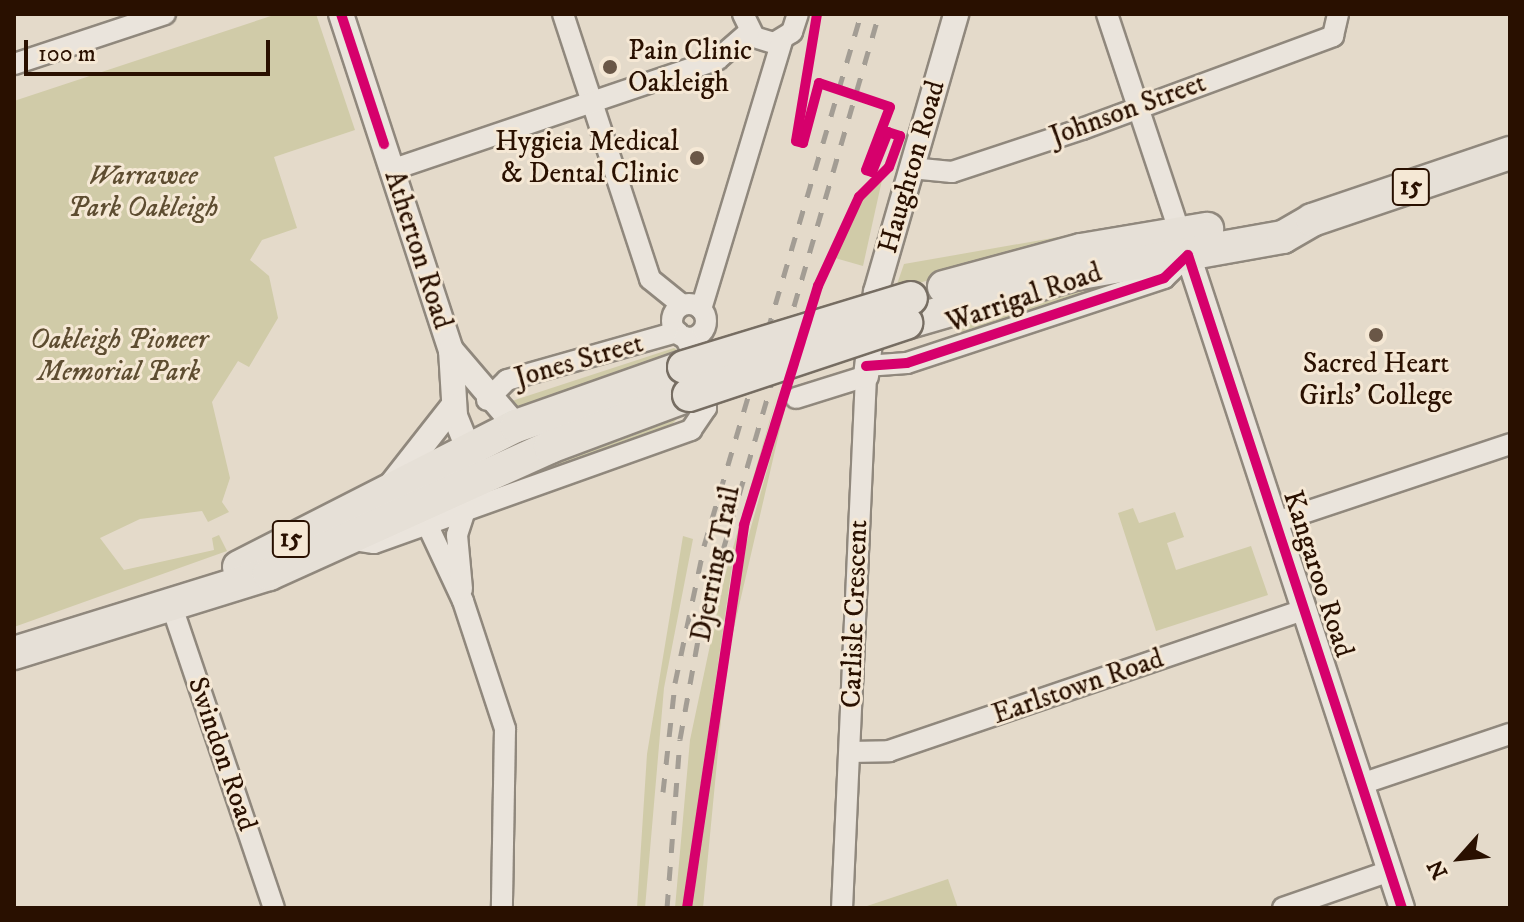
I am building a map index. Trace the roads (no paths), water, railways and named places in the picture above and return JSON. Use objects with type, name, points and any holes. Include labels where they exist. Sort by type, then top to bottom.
[{"type":"highway","name":"Warrigal Road","points":[[182,596],[516,426],[690,357],[1075,274],[1184,244],[1312,220],[1510,153]]},
{"type":"highway","name":"Warrigal Road","points":[[14,653],[182,596],[269,574],[349,540],[488,475],[690,357]]},
{"type":"street","points":[[14,64],[165,14]]},
{"type":"street","name":"Atherton Road","points":[[341,14],[451,350],[453,406],[467,450],[488,475]]},
{"type":"street","points":[[563,14],[650,279],[690,306]]},
{"type":"street","points":[[690,357],[690,306],[708,269],[759,103],[782,40],[798,14]]},
{"type":"street","name":"Haughton Road","points":[[869,320],[956,14]]},
{"type":"street","points":[[1107,14],[1184,244]]},
{"type":"street","name":"Johnson Street","points":[[911,168],[952,172],[1139,106],[1339,22]]},
{"type":"street","points":[[391,170],[718,59],[751,29]]},
{"type":"street","points":[[751,29],[782,40]]},
{"type":"street","points":[[751,29],[759,103]]},
{"type":"street","name":"Warrigal Road","points":[[796,398],[866,371],[907,363],[1164,278],[1184,244]]},
{"type":"street","name":"Kangaroo Road","points":[[1184,244],[1402,908]]},
{"type":"street","points":[[690,306],[673,318],[690,357]]},
{"type":"street","name":"Carlisle Crescent","points":[[842,908],[869,320]]},
{"type":"street","name":"Atherton Road","points":[[451,350],[487,400],[516,426]]},
{"type":"street","name":"Warrigal Road","points":[[349,540],[374,543],[691,430],[706,408],[690,357]]},
{"type":"street","name":"Jones Street","points":[[487,400],[507,380],[690,357]]},
{"type":"street","points":[[388,489],[453,406]]},
{"type":"street","points":[[1276,522],[1510,444]]},
{"type":"street","points":[[463,601],[457,535],[465,510]]},
{"type":"street","points":[[427,524],[463,601],[508,747],[502,908]]},
{"type":"street","name":"Swindon Road","points":[[182,596],[274,908]]},
{"type":"street","name":"Earlstown Road","points":[[850,752],[889,751],[1304,610]]},
{"type":"street","points":[[1361,784],[1510,734]]},
{"type":"street","points":[[1283,908],[1390,871]]},
{"type":"railway","points":[[663,792],[675,683],[704,546],[861,14]]},
{"type":"railway","points":[[667,908],[680,739],[700,629],[879,14]]},
{"type":"place","name":"Pain Clinic Oakleigh","points":[[610,67]]},
{"type":"place","name":"Hygieia Medical & Dental Clinic","points":[[697,158]]},
{"type":"place","name":"Sacred Heart Girls' College","points":[[1376,335]]},
{"type":"park label","name":"Warrawee Park Oakleigh","points":[[143,192]]},
{"type":"park label","name":"Oakleigh Pioneer Memorial Park","points":[[119,356]]}]
